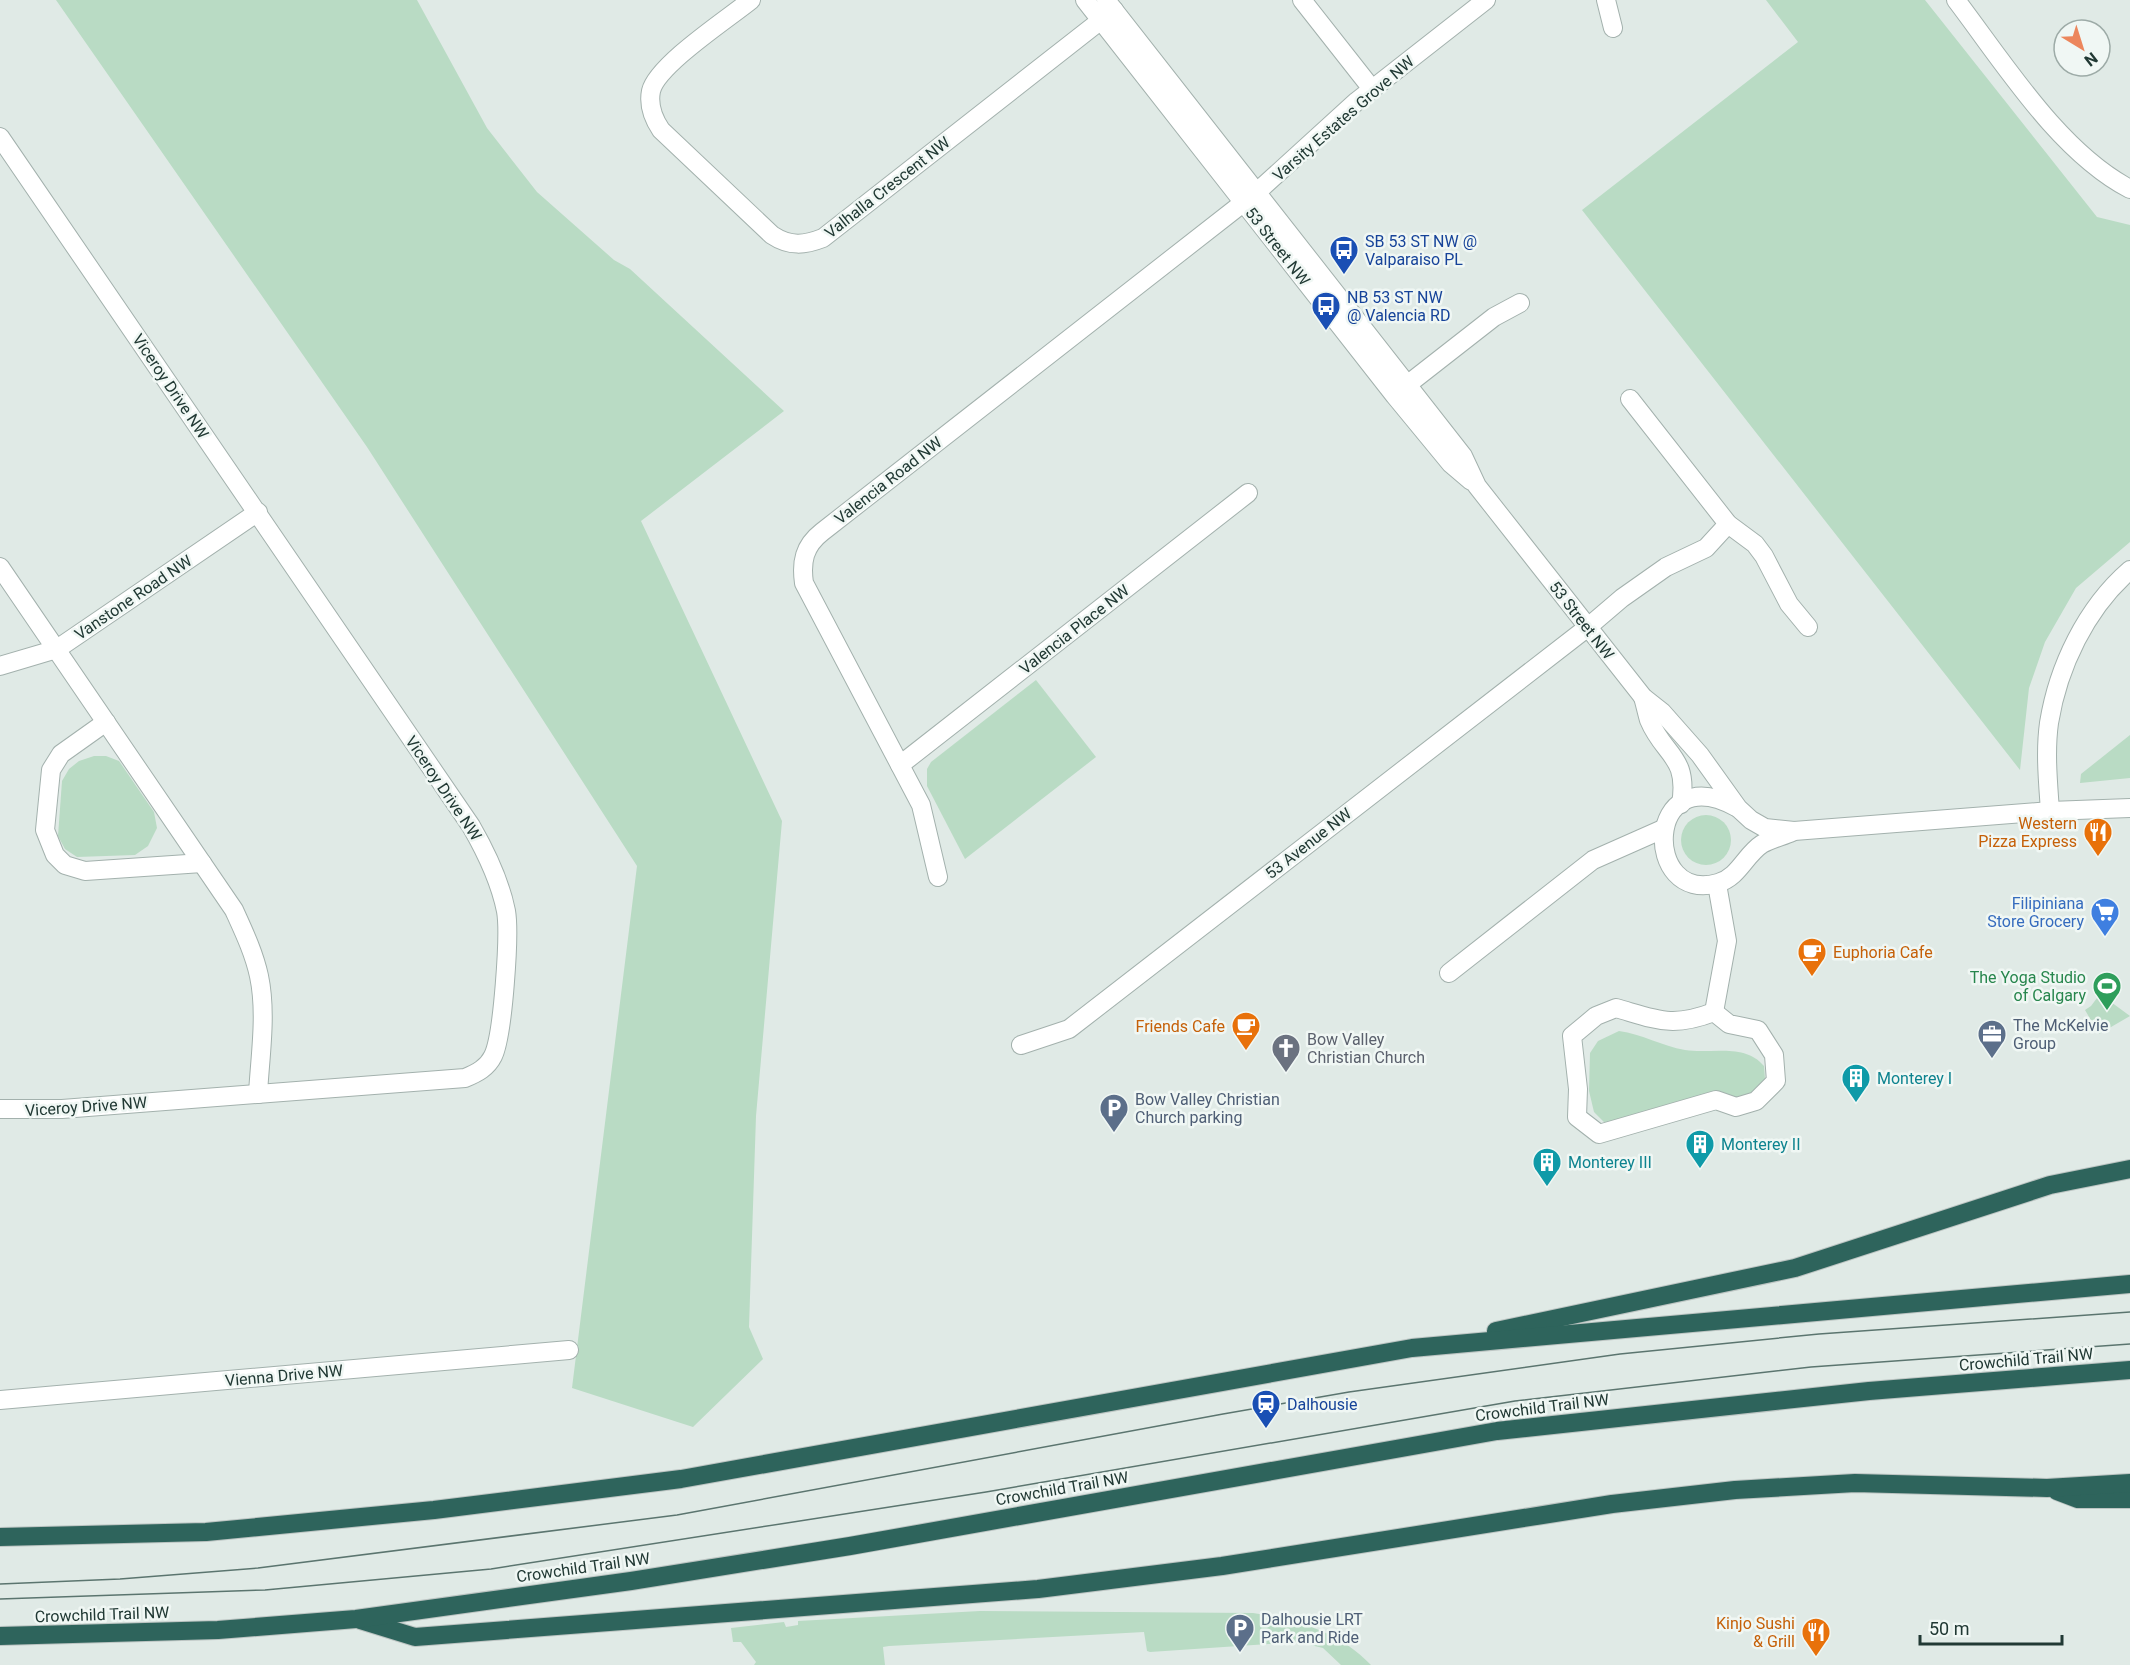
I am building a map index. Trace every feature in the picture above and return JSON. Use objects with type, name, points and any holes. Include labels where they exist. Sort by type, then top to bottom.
[{"type":"highway","points":[[0,1537],[206,1532],[434,1510],[681,1479],[1412,1348],[1795,1268],[2050,1185],[2130,1169]]},
{"type":"highway","points":[[1412,1348],[2130,1284]]},
{"type":"highway","name":"Crowchild Trail NW","points":[[0,1636],[218,1630],[356,1619],[631,1581],[850,1546],[1497,1431],[1869,1391],[2130,1370]]},
{"type":"highway","points":[[356,1619],[415,1637],[1038,1589],[1222,1566],[1611,1504],[1713,1493],[1855,1483],[2047,1488],[2130,1483]]},
{"type":"highway","points":[[2047,1488],[2078,1499],[2130,1498]]},
{"type":"street","name":"Valhalla Crescent NW","points":[[751,0],[666,66],[651,90],[651,112],[661,130],[772,235],[788,243],[802,244],[823,238],[1107,10]]},
{"type":"street","name":"53 Street NW","points":[[1085,0],[1107,10],[1401,390],[1463,456],[1478,486],[1643,697],[1662,712],[1700,755],[1738,808]]},
{"type":"street","points":[[1302,0],[1371,89]]},
{"type":"street","name":"Varsity Estates Grove NW","points":[[1250,197],[1371,89],[1486,0]]},
{"type":"street","points":[[1605,0],[1613,28]]},
{"type":"street","points":[[1956,0],[2065,139],[2103,173],[2130,189]]},
{"type":"street","name":"Viceroy Drive NW","points":[[0,137],[471,826],[486,851],[496,879],[506,911],[507,938],[497,1046],[488,1063],[476,1074],[451,1080],[62,1109],[0,1109]]},
{"type":"street","name":"Valencia Road NW","points":[[938,877],[921,805],[804,583],[802,562],[807,548],[822,532],[1250,197]]},
{"type":"street","points":[[1401,390],[1494,317],[1520,303]]},
{"type":"street","points":[[1630,399],[1728,524],[1755,544],[1764,556],[1785,597],[1808,627]]},
{"type":"street","name":"Valencia Place NW","points":[[900,765],[1248,493]]},
{"type":"street","name":"Vanstone Road NW","points":[[0,666],[57,649],[258,512]]},
{"type":"street","name":"53 Avenue NW","points":[[1021,1045],[1069,1029],[1588,627],[1622,598],[1666,567],[1706,548],[1728,524]]},
{"type":"street","points":[[0,567],[234,910],[260,979],[263,1014],[258,1094]]},
{"type":"street","points":[[2050,811],[2049,724],[2059,681],[2082,631],[2095,610],[2130,570]]},
{"type":"street","name":"53 Street NW","points":[[1643,697],[1650,721],[1680,766],[1684,784],[1681,804]]},
{"type":"street","points":[[106,722],[61,754],[51,770],[45,830],[55,855],[65,865],[85,871],[202,863]]},
{"type":"street","points":[[1794,831],[1762,845],[1737,873],[1717,884],[1699,884],[1686,880],[1675,872],[1666,859],[1662,844],[1663,829],[1670,815],[1681,804],[1695,797],[1706,795],[1722,799],[1765,828],[1794,831],[2050,811],[2130,808]]},
{"type":"street","points":[[1449,973],[1593,860],[1663,829]]},
{"type":"street","points":[[1632,843],[1666,859]]},
{"type":"street","points":[[1714,1012],[1727,941],[1717,884]]},
{"type":"street","points":[[1616,1008],[1662,1021],[1689,1022],[1714,1012],[1729,1024],[1758,1030],[1773,1055],[1776,1081],[1756,1101],[1736,1107],[1716,1100],[1599,1134],[1577,1117],[1578,1089],[1572,1036],[1596,1016],[1616,1008]]},
{"type":"street","name":"Vienna Drive NW","points":[[0,1400],[569,1350]]},
{"type":"green space","points":[[56,0],[417,0],[487,128],[537,192],[614,260],[630,269],[784,411],[641,521],[782,821],[756,1116],[749,1327],[763,1359],[693,1427],[572,1388],[637,866],[367,447]]},
{"type":"green space","points":[[1766,0],[1925,0],[2097,217],[2130,225],[2130,542],[2076,588],[2045,642],[2029,688],[2020,770],[1582,210],[1798,42]]},
{"type":"green space","points":[[1036,680],[1096,757],[965,859],[927,786],[927,769],[931,762]]},
{"type":"green space","points":[[2130,735],[2130,778],[2080,783],[2081,774]]},
{"type":"green space","points":[[94,756],[106,756],[119,761],[154,812],[157,828],[148,846],[135,855],[77,857],[65,849],[58,836],[62,781],[69,769],[79,761]]},
{"type":"green space","points":[[1701,815],[1711,815],[1724,822],[1731,835],[1731,845],[1724,858],[1711,865],[1701,865],[1692,861],[1685,854],[1681,845],[1681,835],[1685,826],[1692,819]]},
{"type":"green space","name":"The Yoga Studio of Calgary","points":[[2100,994],[2130,1016],[2099,1034],[2085,1010]]},
{"type":"green space","points":[[1619,1031],[1685,1050],[1747,1054],[1764,1066],[1765,1079],[1761,1094],[1606,1124],[1594,1112],[1589,1091],[1590,1053],[1598,1041]]},
{"type":"green space","points":[[980,1611],[1253,1613],[1286,1619],[1331,1635],[1359,1653],[1371,1665],[1341,1665],[1323,1648],[1298,1642],[1150,1652],[1147,1651],[1144,1632],[889,1646],[883,1647],[885,1665],[754,1665],[756,1662],[741,1642],[733,1642],[731,1628],[784,1622],[786,1627],[798,1625],[798,1621]]},
{"type":"tram line","points":[[0,1584],[120,1579],[258,1568],[677,1515],[1349,1392],[1620,1354],[1819,1334],[2130,1312]]},
{"type":"tram line","points":[[0,1599],[265,1590],[491,1569],[986,1492],[1515,1401],[1811,1367],[2130,1344]]},
{"type":"place","name":"SB 53 ST NW @ Valparaiso PL","points":[[1344,276]]},
{"type":"place","name":"NB 53 ST NW @ Valencia RD","points":[[1326,332]]},
{"type":"place","name":"Western Pizza Express","points":[[2098,858]]},
{"type":"place","name":"Filipiniana Store Grocery","points":[[2105,938]]},
{"type":"place","name":"Euphoria Cafe","points":[[1812,978]]},
{"type":"place","name":"The Yoga Studio of Calgary","points":[[2107,1012]]},
{"type":"place","name":"Friends Cafe","points":[[1246,1052]]},
{"type":"place","name":"The McKelvie Group","points":[[1992,1060]]},
{"type":"place","name":"Bow Valley Christian Church","points":[[1286,1074]]},
{"type":"place","name":"Monterey I","points":[[1856,1104]]},
{"type":"place","name":"Bow Valley Christian Church parking","points":[[1114,1134]]},
{"type":"place","name":"Monterey II","points":[[1700,1170]]},
{"type":"place","name":"Monterey III","points":[[1547,1188]]},
{"type":"place","name":"Dalhousie","points":[[1266,1430]]},
{"type":"place","name":"Dalhousie LRT Park and Ride","points":[[1240,1654]]},
{"type":"place","name":"Kinjo Sushi & Grill","points":[[1816,1658]]}]
